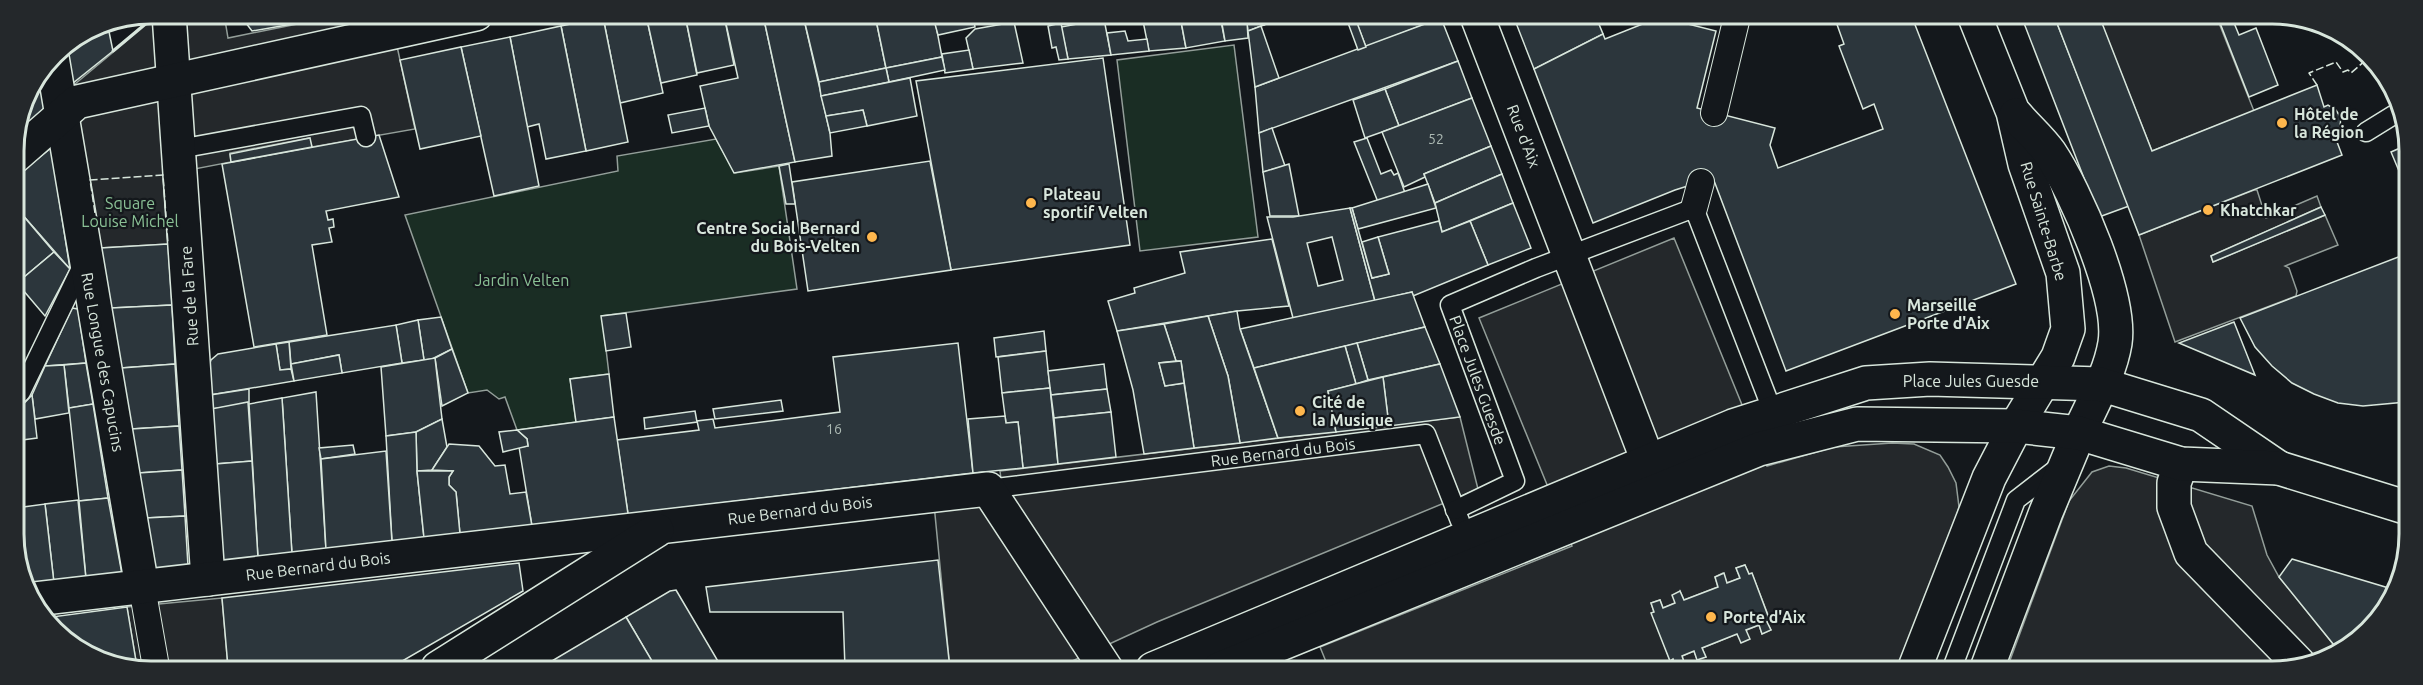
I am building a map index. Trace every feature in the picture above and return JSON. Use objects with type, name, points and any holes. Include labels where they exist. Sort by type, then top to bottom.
[{"type":"street","name":"Rue de la Fare","points":[[175,24],[174,81],[210,589]]},
{"type":"street","points":[[24,148],[77,102],[431,24]]},
{"type":"street","name":"Rue d'Aix","points":[[1481,24],[1570,256]]},
{"type":"street","points":[[1714,113],[1735,24]]},
{"type":"street","name":"Rue Sainte-Barbe","points":[[1978,24],[2013,112],[2025,164],[2064,273],[2068,329],[2058,357],[2016,426]]},
{"type":"street","name":"Rue Longue des Capucins","points":[[54,69],[155,661]]},
{"type":"street","name":"Rue Sainte-Barbe","points":[[2013,112],[2050,153],[2084,222],[2108,286],[2116,323],[2115,343],[2073,447]]},
{"type":"street","points":[[1694,208],[1701,182]]},
{"type":"street","points":[[1570,256],[1654,476]]},
{"type":"street","name":"Place Jules Guesde","points":[[1312,616],[1466,538],[1654,476],[1779,427],[1866,383],[1930,379],[2100,384],[2201,415],[2280,468]]},
{"type":"street","name":"Place Jules Guesde","points":[[1779,427],[1857,424],[2016,426],[2073,447],[2181,464],[2280,468]]},
{"type":"street","points":[[1918,661],[1989,478],[2016,426]]},
{"type":"street","points":[[1996,661],[2073,447]]},
{"type":"street","points":[[2181,464],[2174,483],[2174,507],[2191,553],[2293,659]]},
{"type":"street","points":[[2280,468],[2399,505]]},
{"type":"street","points":[[988,489],[1101,661]]},
{"type":"street","name":"Rue Bernard du Bois","points":[[42,598],[142,587],[210,589],[664,526],[988,489]]},
{"type":"street","points":[[449,661],[664,526]]},
{"type":"street","points":[[1176,661],[1312,616]]},
{"type":"street","points":[[1234,661],[1312,616]]},
{"type":"lane","points":[[2366,132],[2393,115]]},
{"type":"lane","points":[[179,149],[361,116],[366,137]]},
{"type":"lane","name":"Place Jules Guesde","points":[[1466,538],[1515,482],[1450,305],[1694,208]]},
{"type":"lane","points":[[1694,208],[1779,427]]},
{"type":"lane","points":[[24,386],[86,258]]},
{"type":"lane","name":"Rue Bernard du Bois","points":[[988,489],[1426,434],[1466,538]]},
{"type":"lane","points":[[1954,661],[2016,500],[2073,447]]},
{"type":"green space","points":[[1234,45],[1258,237],[1140,251],[1117,60]]},
{"type":"green space","name":"Jardin Velten","points":[[716,139],[735,173],[779,166],[797,289],[602,316],[609,374],[570,379],[576,422],[517,430],[505,397],[499,399],[487,390],[468,393],[405,215],[618,171],[617,156]]},
{"type":"shaded area","points":[[147,24],[226,24],[228,38],[297,24],[392,24],[415,129],[312,147],[309,138],[230,153],[231,162],[163,175],[168,244],[100,248],[90,180],[57,182],[45,109]]},
{"type":"shaded area","points":[[2101,24],[2219,24],[2254,111],[2152,151]]},
{"type":"shaded area","points":[[2257,190],[2266,218],[2317,196],[2321,207],[2211,256],[2213,262],[2325,215],[2338,245],[2285,266],[2289,268],[2297,291],[2296,296],[2175,342],[2139,235]]},
{"type":"shaded area","points":[[1674,238],[1767,466],[1834,447],[1892,443],[1914,444],[1940,455],[1956,483],[1959,507],[1947,552],[1905,661],[1684,661],[1682,656],[1694,651],[1697,659],[1706,657],[1702,648],[1759,625],[1762,634],[1771,630],[1767,622],[1770,620],[1752,574],[1749,574],[1745,565],[1736,568],[1740,578],[1727,583],[1723,573],[1715,577],[1718,587],[1684,600],[1680,591],[1675,603],[1663,608],[1660,600],[1651,603],[1654,612],[1652,613],[1670,660],[1674,661],[1326,661],[1320,647],[1572,546],[1479,318]]},
{"type":"shaded area","points":[[1460,417],[1478,489],[1157,622],[1072,661],[949,661],[933,494],[1002,487],[1000,471]]},
{"type":"shaded area","points":[[2109,466],[2126,468],[2252,506],[2267,555],[2279,577],[2334,645],[2313,654],[2280,661],[2010,661],[2069,501],[2092,472]]},
{"type":"shaded area","points":[[222,598],[227,661],[136,660],[127,607]]},
{"type":"building","points":[[247,24],[292,24],[252,31]]},
{"type":"building","points":[[604,24],[648,24],[663,93],[620,103]]},
{"type":"building","points":[[604,24],[628,142],[586,151],[561,26]]},
{"type":"building","points":[[648,24],[687,24],[697,75],[661,83]]},
{"type":"building","points":[[687,24],[726,24],[734,65],[697,73]]},
{"type":"building","points":[[726,24],[765,24],[795,162],[734,173],[709,126],[700,86],[738,78]]},
{"type":"building","points":[[765,24],[805,24],[830,133],[832,156],[795,162]]},
{"type":"building","points":[[805,24],[877,24],[886,68],[819,82]]},
{"type":"building","points":[[877,24],[936,24],[942,57],[886,68]]},
{"type":"building","points":[[935,24],[974,24],[975,27],[938,35]]},
{"type":"building","points":[[1014,24],[1023,63],[973,69],[966,38],[975,29]]},
{"type":"building","points":[[1061,24],[1068,59],[1059,60],[1056,47],[1052,48],[1048,26]]},
{"type":"building","points":[[1077,24],[1105,24],[1111,55],[1068,59],[1061,27]]},
{"type":"building","points":[[1144,24],[1182,24],[1186,48],[1149,51]]},
{"type":"building","points":[[1182,24],[1222,24],[1225,41],[1186,48]]},
{"type":"building","points":[[1222,24],[1247,24],[1248,38],[1225,41]]},
{"type":"building","points":[[1247,24],[1264,24],[1264,25],[1248,31]]},
{"type":"building","points":[[1348,24],[1357,24],[1366,47],[1358,50]]},
{"type":"building","points":[[1357,24],[1425,24],[1366,47]]},
{"type":"building","points":[[1425,24],[1443,24],[1458,61],[1259,133],[1255,87]]},
{"type":"building","points":[[1516,24],[1599,24],[1603,34],[1534,69]]},
{"type":"building","points":[[1642,24],[1688,24],[1716,31],[1697,108],[1775,128],[1770,145],[1778,168],[1883,129],[1874,104],[1863,109],[1839,46],[1844,44],[1837,24],[1915,24],[2016,284],[1786,371],[1713,178],[1675,190],[1593,223],[1534,69],[1603,34],[1605,39]]},
{"type":"building","points":[[2024,24],[2057,24],[2129,206],[2099,217]]},
{"type":"building","name":"Hôtel de la Région","points":[[2057,24],[2102,24],[2152,151],[2317,85],[2324,107],[2328,105],[2336,110],[2341,118],[2339,133],[2334,134],[2342,155],[2139,235]]},
{"type":"building","points":[[2220,24],[2234,24],[2239,35],[2256,28],[2278,85],[2249,97]]},
{"type":"building","points":[[561,26],[586,151],[546,159],[539,124],[527,127],[510,37]]},
{"type":"building","points":[[1261,26],[1279,78],[1255,87],[1248,31]]},
{"type":"building","points":[[109,31],[113,51],[73,83],[69,55],[81,45]]},
{"type":"building","points":[[1125,31],[1128,41],[1147,39],[1149,51],[1111,55],[1107,33]]},
{"type":"building","points":[[510,37],[539,186],[494,196],[461,47]]},
{"type":"building","points":[[461,47],[481,136],[420,149],[400,60]]},
{"type":"building","points":[[969,50],[973,69],[945,73],[942,54]]},
{"type":"building","points":[[942,57],[945,70],[889,82],[886,68]]},
{"type":"building","name":"Plateau sportif Velten","points":[[1103,58],[1130,245],[951,270],[916,81]]},
{"type":"building","points":[[1458,61],[1472,98],[1399,126],[1385,89]]},
{"type":"building","points":[[886,68],[889,82],[821,96],[819,82]]},
{"type":"building","points":[[910,78],[917,116],[867,126],[863,110],[826,116],[821,96]]},
{"type":"building","points":[[41,88],[45,109],[27,124]]},
{"type":"building","points":[[1385,89],[1399,126],[1365,138],[1353,100]]},
{"type":"building","points":[[1472,98],[1491,146],[1424,174],[1425,177],[1404,187],[1382,132]]},
{"type":"building","points":[[705,108],[709,126],[672,133],[668,115]]},
{"type":"building","points":[[863,110],[867,126],[830,133],[826,116]]},
{"type":"building","points":[[1272,128],[1285,166],[1263,172],[1259,133]]},
{"type":"building","points":[[379,135],[399,197],[326,211],[328,220],[333,219],[334,227],[329,228],[332,242],[312,245],[327,335],[254,347],[222,164]]},
{"type":"building","points":[[310,138],[312,147],[231,162],[230,154]]},
{"type":"building","points":[[1367,138],[1381,174],[1391,170],[1394,175],[1398,173],[1405,193],[1378,202],[1354,142]]},
{"type":"building","points":[[1491,146],[1502,174],[1435,203],[1424,174]]},
{"type":"building","points":[[51,148],[70,269],[24,216],[24,170]]},
{"type":"building","points":[[2399,149],[2399,171],[2391,152]]},
{"type":"building","name":"Centre Social Bernard du Bois-Velten","points":[[930,161],[951,270],[808,291],[792,182]]},
{"type":"building","points":[[789,164],[795,204],[786,204],[779,166]]},
{"type":"building","points":[[1289,164],[1299,216],[1270,216],[1263,172]]},
{"type":"building","points":[[1502,174],[1513,203],[1442,232],[1435,203]]},
{"type":"building","points":[[1428,184],[1436,208],[1358,229],[1352,208]]},
{"type":"building","points":[[1513,203],[1531,248],[1488,265],[1470,221]]},
{"type":"building","points":[[2321,207],[2325,215],[2213,262],[2211,256]]},
{"type":"building","points":[[1350,208],[1375,301],[1293,318],[1267,217],[1293,217]],"holes":[[[1332,237],[1343,280],[1318,286],[1307,243]]]},
{"type":"building","points":[[1350,208],[1352,208],[1372,278],[1389,274],[1378,237],[1439,221],[1442,232],[1470,221],[1488,265],[1413,296],[1412,292],[1375,301]]},
{"type":"building","points":[[24,217],[54,252],[24,277]]},
{"type":"building","points":[[1378,237],[1389,274],[1372,278],[1362,242]]},
{"type":"building","points":[[1272,239],[1289,306],[1237,311],[1117,331],[1108,301],[1135,293],[1134,288],[1185,273],[1180,252]]},
{"type":"building","points":[[168,244],[172,305],[111,308],[100,248]]},
{"type":"building","points":[[54,252],[70,269],[45,316],[24,291],[24,277]]},
{"type":"building","points":[[2399,257],[2399,403],[2363,406],[2338,403],[2292,383],[2255,347],[2240,318]]},
{"type":"building","points":[[1412,292],[1425,327],[1254,368],[1240,329]]},
{"type":"building","points":[[172,305],[175,364],[121,368],[111,308]]},
{"type":"building","points":[[72,308],[78,309],[86,363],[45,366]]},
{"type":"building","points":[[1237,311],[1240,329],[1278,438],[1240,443],[1228,376],[1208,316]]},
{"type":"building","points":[[626,313],[631,347],[606,351],[601,316]]},
{"type":"building","points":[[1208,316],[1228,376],[1240,443],[1194,448],[1181,361],[1176,361],[1164,324]]},
{"type":"building","points":[[441,317],[452,349],[432,359],[424,360],[418,320]]},
{"type":"building","points":[[418,320],[424,360],[402,363],[396,325]]},
{"type":"building","points":[[2234,322],[2255,375],[2179,343]]},
{"type":"building","points":[[1164,324],[1176,361],[1159,363],[1165,386],[1184,383],[1194,448],[1144,454],[1133,390],[1117,331]]},
{"type":"building","points":[[396,325],[402,363],[342,373],[339,355],[291,364],[289,342]]},
{"type":"building","points":[[1425,327],[1440,364],[1368,380],[1357,343]]},
{"type":"building","points":[[1044,331],[1046,351],[996,357],[994,338]]},
{"type":"building","points":[[289,342],[291,369],[280,370],[276,344]]},
{"type":"building","points":[[958,343],[973,473],[628,514],[617,440],[699,430],[697,421],[713,419],[715,428],[840,412],[833,357]]},
{"type":"building","points":[[1357,343],[1368,380],[1356,384],[1345,346]]},
{"type":"building","points":[[276,344],[280,370],[291,369],[294,381],[210,395],[208,369],[211,360],[218,354]]},
{"type":"building","name":"Cité de la Musique","points":[[1345,346],[1356,384],[1328,391],[1336,432],[1278,438],[1254,368]]},
{"type":"building","points":[[452,349],[468,393],[442,406],[435,358]]},
{"type":"building","points":[[1046,351],[1050,388],[1002,393],[998,357]]},
{"type":"building","points":[[339,355],[342,373],[294,381],[291,364]]},
{"type":"building","points":[[435,358],[442,419],[416,432],[386,436],[381,367]]},
{"type":"building","points":[[1181,361],[1184,383],[1165,386],[1159,363]]},
{"type":"building","points":[[86,363],[93,404],[69,408],[64,365]]},
{"type":"building","points":[[175,364],[179,426],[131,429],[121,368]]},
{"type":"building","points":[[1104,364],[1107,389],[1051,395],[1048,371]]},
{"type":"building","points":[[1440,364],[1460,417],[1389,426],[1383,377]]},
{"type":"building","points":[[64,365],[69,413],[35,419],[32,395],[45,366]]},
{"type":"building","points":[[609,374],[614,417],[576,422],[570,379]]},
{"type":"building","points":[[1383,377],[1389,426],[1336,432],[1328,391]]},
{"type":"building","points":[[1050,388],[1058,464],[1023,468],[1018,422],[1006,423],[1002,393]]},
{"type":"building","points":[[249,389],[249,404],[211,409],[210,395]]},
{"type":"building","points":[[1107,389],[1111,412],[1054,418],[1051,395]]},
{"type":"building","points":[[316,392],[326,550],[292,554],[282,398]]},
{"type":"building","points":[[32,395],[37,438],[24,440],[24,403]]},
{"type":"building","points":[[282,398],[292,554],[258,558],[249,404]]},
{"type":"building","points":[[781,400],[783,411],[715,419],[713,409]]},
{"type":"building","points":[[248,402],[252,461],[215,464],[211,409]]},
{"type":"building","points":[[93,404],[108,498],[79,501],[69,408]]},
{"type":"building","points":[[695,411],[697,422],[645,429],[644,418]]},
{"type":"building","points":[[1111,412],[1116,457],[1058,464],[1054,418]]},
{"type":"building","points":[[1005,416],[1006,423],[1018,422],[1023,468],[973,473],[968,419]]},
{"type":"building","points":[[614,417],[628,514],[532,526],[519,447],[528,446],[527,439],[517,430]]},
{"type":"building","points":[[442,419],[447,447],[432,470],[417,471],[416,432]]},
{"type":"building","points":[[179,426],[182,470],[138,473],[131,429]]},
{"type":"building","points":[[517,430],[527,439],[528,446],[503,452],[499,432]]},
{"type":"building","points":[[416,432],[417,471],[424,538],[392,542],[386,436]]},
{"type":"building","points":[[449,444],[479,446],[495,466],[505,465],[510,494],[526,492],[532,526],[460,534],[456,492],[449,485],[449,477],[453,471],[432,470]]},
{"type":"building","points":[[353,445],[355,454],[321,459],[319,448]]},
{"type":"building","points":[[386,451],[392,542],[326,550],[321,459]]},
{"type":"building","points":[[252,461],[258,558],[221,562],[215,464]]},
{"type":"building","points":[[182,470],[185,516],[145,518],[138,473]]},
{"type":"building","points":[[417,471],[453,471],[449,477],[449,485],[456,492],[460,534],[424,538]]},
{"type":"building","points":[[108,498],[122,574],[86,579],[79,501]]},
{"type":"building","points":[[78,500],[86,579],[54,583],[45,504]]},
{"type":"building","points":[[45,504],[54,583],[35,585],[31,575],[24,542],[24,507]]},
{"type":"building","points":[[185,516],[188,566],[154,570],[145,518]]},
{"type":"building","points":[[2292,559],[2387,587],[2378,604],[2362,624],[2334,645],[2279,577]]},
{"type":"building","points":[[938,560],[949,661],[845,661],[843,612],[710,612],[706,587]]},
{"type":"building","points":[[519,563],[523,591],[402,661],[227,661],[222,598]]},
{"type":"building","name":"Porte d'Aix","points":[[1745,565],[1749,574],[1752,573],[1770,621],[1767,622],[1771,630],[1762,634],[1759,625],[1746,630],[1750,639],[1741,643],[1737,634],[1702,648],[1706,657],[1697,660],[1694,651],[1682,656],[1684,661],[1674,661],[1673,659],[1670,661],[1651,613],[1654,612],[1651,603],[1660,600],[1663,608],[1675,603],[1672,595],[1680,591],[1684,600],[1718,587],[1715,577],[1724,573],[1727,583],[1740,578],[1736,568]]},
{"type":"building","points":[[676,590],[718,661],[652,661],[626,617],[670,591]]},
{"type":"building","points":[[127,607],[136,660],[118,657],[95,648],[81,640],[55,617]]},
{"type":"building","points":[[626,617],[652,661],[552,661]]},
{"type":"fence","points":[[2317,85],[2309,73],[2336,62],[2343,72],[2348,70],[2351,73],[2363,62]]},
{"type":"fence","points":[[95,213],[90,180],[163,175],[168,244]]},
{"type":"wall","points":[[113,51],[145,24]]},
{"type":"place","name":"Hôtel de la Région","points":[[2282,123]]},
{"type":"place","name":"Plateau sportif Velten","points":[[1031,203]]},
{"type":"place","name":"Khatchkar","points":[[2208,210]]},
{"type":"place","name":"Centre Social Bernard du Bois-Velten","points":[[872,237]]},
{"type":"place","name":"Marseille Porte d'Aix","points":[[1895,314]]},
{"type":"place","name":"Cité de la Musique","points":[[1300,411]]},
{"type":"place","name":"Porte d'Aix","points":[[1711,617]]},
{"type":"park label","name":"Square Louise Michel","points":[[130,212]]}]
